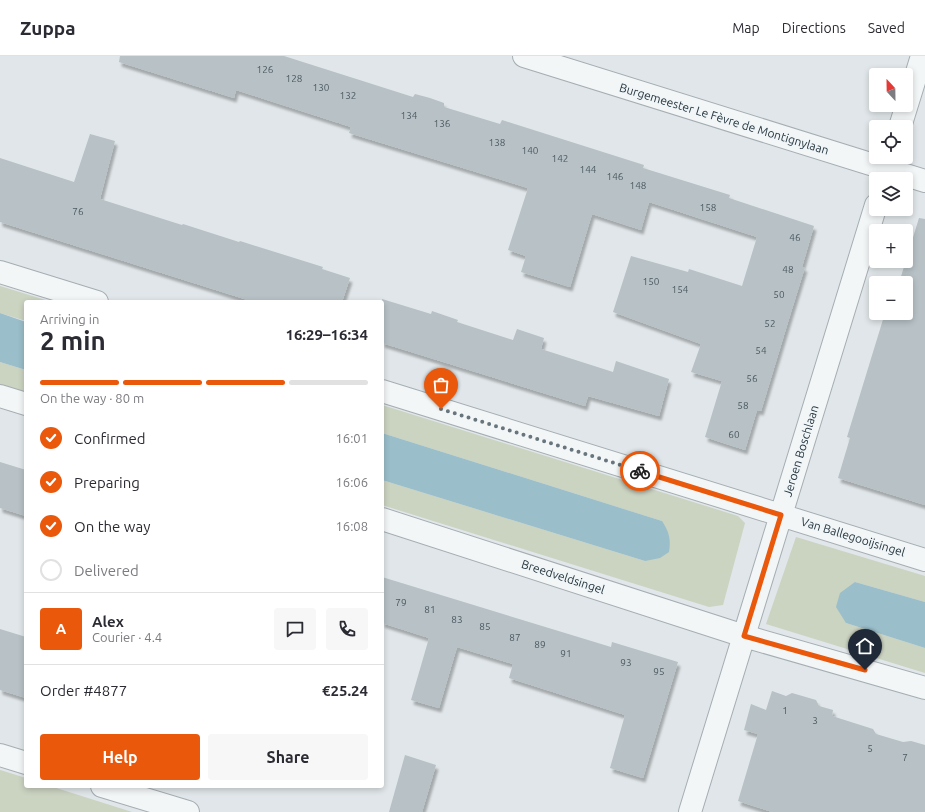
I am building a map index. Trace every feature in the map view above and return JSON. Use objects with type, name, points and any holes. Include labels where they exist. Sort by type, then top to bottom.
[{"type":"street","name":"Burgemeester Le Fèvre de Montignylaan","points":[[524,56],[925,181]]},
{"type":"street","points":[[902,120],[922,56]]},
{"type":"street","name":"Jeroen Boschlaan","points":[[690,812],[873,216]]},
{"type":"street","points":[[0,272],[90,300]]},
{"type":"street","points":[[384,392],[781,515]]},
{"type":"street","points":[[0,396],[24,403]]},
{"type":"street","name":"Van Ballegooijsingel","points":[[781,515],[925,560]]},
{"type":"street","name":"Breedveldsingel","points":[[384,520],[744,636]]},
{"type":"street","points":[[744,636],[925,688]]},
{"type":"street","points":[[0,755],[24,762]]},
{"type":"street","points":[[109,788],[188,812]]},
{"type":"green space","points":[[0,286],[46,300],[24,300],[24,320],[0,313]]},
{"type":"green space","points":[[0,362],[24,369],[24,394],[0,387]]},
{"type":"green space","points":[[384,406],[738,516],[745,523],[723,605],[709,607],[384,506],[384,481],[645,561],[662,521],[384,434]]},
{"type":"green space","points":[[796,537],[925,576],[925,602],[855,582],[846,623],[925,648],[925,673],[766,624]]},
{"type":"green space","points":[[0,770],[24,777],[24,788],[56,788],[132,812],[0,812]]},
{"type":"water","points":[[0,313],[24,321],[24,369],[0,362]]},
{"type":"water","points":[[384,434],[662,521],[669,535],[669,552],[660,558],[645,561],[384,481]]},
{"type":"water","points":[[855,582],[925,602],[925,648],[846,623],[836,607],[840,593]]},
{"type":"building","points":[[120,56],[284,56],[413,97],[415,94],[430,98],[444,103],[444,107],[500,124],[502,120],[644,165],[643,168],[730,195],[729,198],[814,226],[802,267],[805,267],[761,411],[757,410],[745,450],[705,437],[722,381],[691,372],[701,344],[613,312],[631,256],[688,272],[689,269],[742,286],[757,237],[649,202],[641,230],[592,214],[570,287],[521,272],[526,256],[508,250],[528,188],[349,133],[351,127],[236,90],[234,98],[119,62]]},
{"type":"building","points":[[90,134],[115,141],[100,199],[323,267],[322,269],[350,278],[343,300],[248,300],[0,222],[0,158],[74,182]]},
{"type":"building","points":[[919,218],[925,219],[925,505],[838,478],[850,438],[847,437],[883,320],[913,320],[913,276],[901,276],[904,268],[913,268],[913,238]]},
{"type":"building","points":[[382,299],[431,314],[432,311],[458,320],[457,322],[513,340],[517,329],[544,338],[541,349],[613,372],[616,361],[669,379],[659,416],[588,396],[585,406],[384,344],[384,300]]},
{"type":"building","points":[[0,462],[24,469],[24,515],[0,508]]},
{"type":"building","points":[[384,578],[611,647],[612,642],[678,662],[643,778],[610,768],[625,715],[509,678],[513,664],[457,647],[439,708],[411,700],[429,638],[384,624]]},
{"type":"building","points":[[0,629],[24,636],[24,697],[0,690]]},
{"type":"building","points":[[772,691],[786,696],[792,693],[816,700],[819,706],[833,710],[832,716],[873,729],[876,734],[903,742],[911,741],[925,745],[925,812],[772,812],[738,801],[758,734],[744,730],[751,704],[766,710]]},
{"type":"building","points":[[405,755],[436,765],[422,812],[389,812]]},
{"type":"way so far","points":[[441,409],[640,471]]},
{"type":"route","points":[[640,471],[781,515],[744,636],[865,670]]}]
